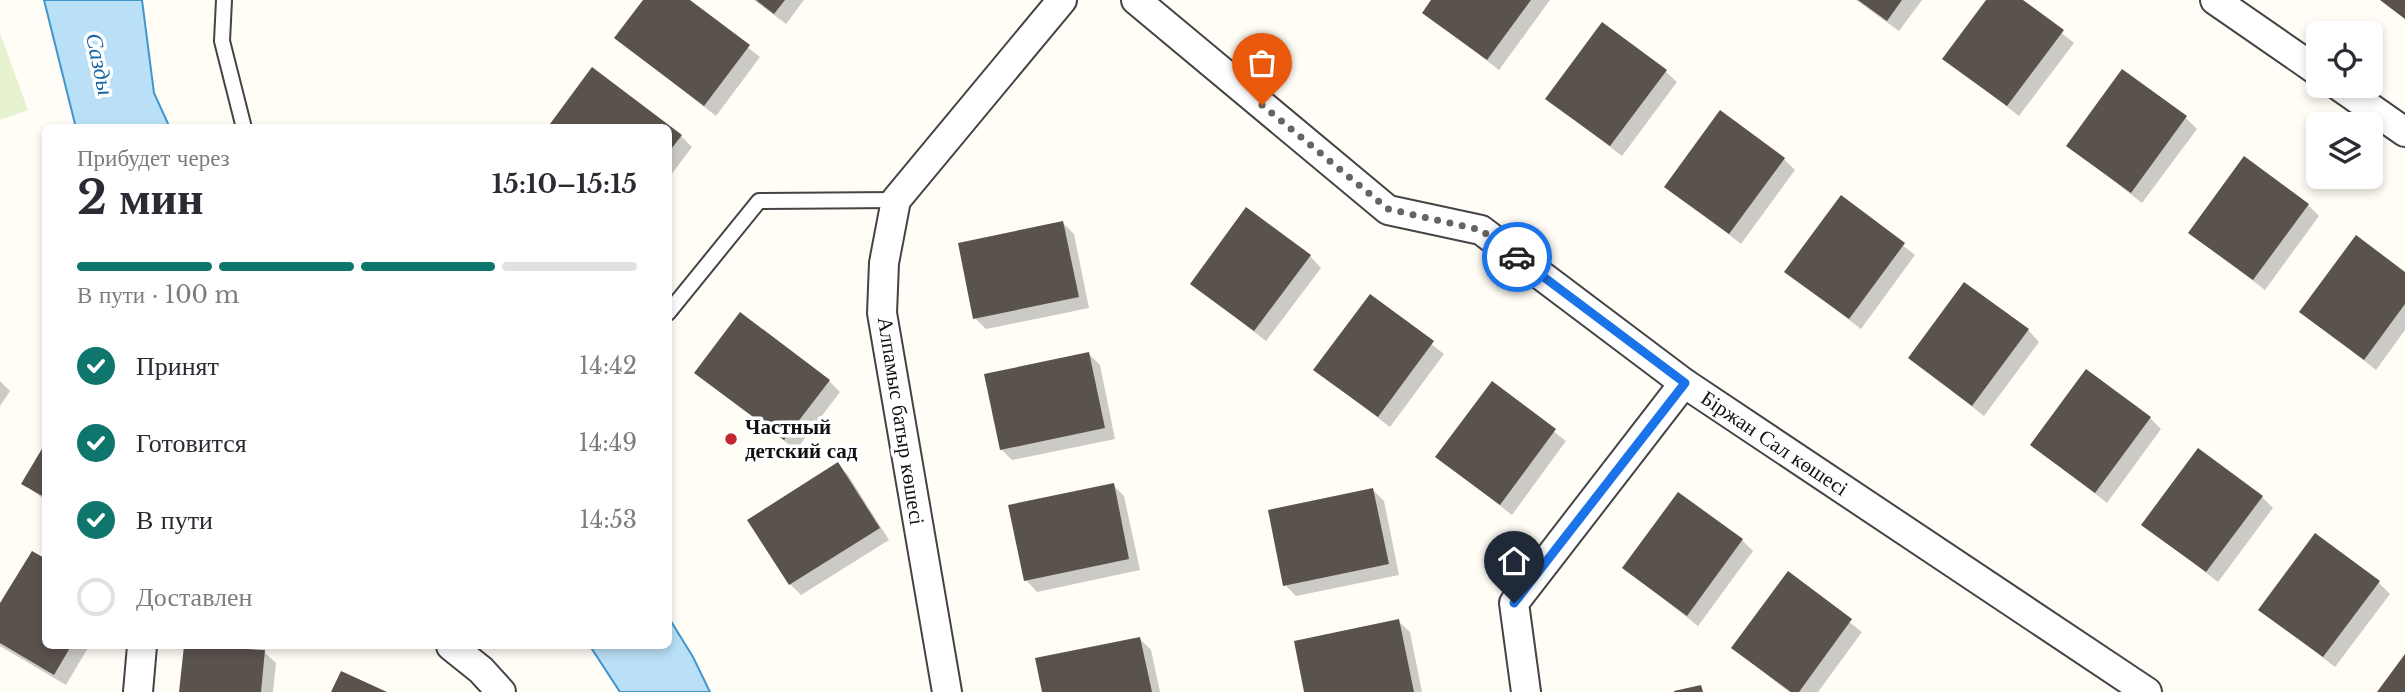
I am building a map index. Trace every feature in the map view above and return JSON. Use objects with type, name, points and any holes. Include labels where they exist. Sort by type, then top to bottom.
[{"type":"street","name":"Алпамыс батыр көшесі","points":[[947,692],[882,313],[884,263],[896,200],[1062,0]]},
{"type":"street","name":"Біржан Сал көшесі","points":[[1136,0],[1388,209],[1481,230],[1685,383],[2147,692]]},
{"type":"street","points":[[2215,0],[2306,63]]},
{"type":"street","points":[[2356,98],[2405,132]]},
{"type":"street","points":[[1526,692],[1514,603],[1685,383]]},
{"type":"street","points":[[138,692],[142,649]]},
{"type":"street","points":[[456,649],[481,670],[501,692]]},
{"type":"lane","points":[[224,0],[222,41],[243,124]]},
{"type":"lane","points":[[672,308],[759,201],[896,200]]},
{"type":"green space","points":[[0,33],[28,110],[0,120]]},
{"type":"water","name":"Сазды","points":[[44,0],[142,0],[154,93],[168,124],[75,124]]},
{"type":"water","points":[[672,623],[710,692],[620,692],[592,649],[672,649]]},
{"type":"building","points":[[643,0],[690,0],[750,45],[704,106],[614,38]]},
{"type":"building","points":[[756,0],[785,0],[774,14]]},
{"type":"building","points":[[1431,0],[1531,0],[1487,60],[1422,13]]},
{"type":"building","points":[[1858,0],[1902,0],[1887,21]]},
{"type":"building","points":[[1986,0],[2023,0],[2064,30],[2007,106],[1942,59]]},
{"type":"building","points":[[2380,0],[2405,0],[2405,19]]},
{"type":"building","points":[[1602,22],[1667,70],[1610,146],[1545,99]]},
{"type":"building","points":[[592,67],[667,124],[550,124]]},
{"type":"building","points":[[2122,69],[2187,116],[2131,193],[2066,146]]},
{"type":"building","points":[[1720,110],[1785,158],[1729,234],[1664,187]]},
{"type":"building","points":[[672,127],[682,135],[672,148]]},
{"type":"building","points":[[2244,156],[2309,204],[2253,280],[2188,233]]},
{"type":"building","points":[[1841,195],[1905,243],[1849,319],[1784,272]]},
{"type":"building","points":[[1246,207],[1311,255],[1254,331],[1190,284]]},
{"type":"building","points":[[1063,221],[1079,297],[973,319],[958,243]]},
{"type":"building","points":[[2356,235],[2405,272],[2405,304],[2364,360],[2299,312]]},
{"type":"building","points":[[1964,282],[2029,329],[1972,406],[1908,358]]},
{"type":"building","points":[[1370,294],[1434,341],[1378,417],[1313,370]]},
{"type":"building","points":[[740,312],[830,380],[784,440],[694,373]]},
{"type":"building","points":[[1089,352],[1105,428],[1000,450],[984,374]]},
{"type":"building","points":[[2086,369],[2151,417],[2095,493],[2030,445]]},
{"type":"building","points":[[1492,381],[1556,429],[1500,505],[1435,457]]},
{"type":"building","points":[[2198,448],[2263,496],[2206,572],[2141,525]]},
{"type":"building","points":[[42,449],[42,496],[21,484]]},
{"type":"building","points":[[838,462],[880,528],[789,585],[747,520]]},
{"type":"building","points":[[1114,483],[1129,559],[1024,581],[1008,505]]},
{"type":"building","points":[[1373,488],[1389,564],[1283,586],[1268,510]]},
{"type":"building","points":[[1678,492],[1743,539],[1687,616],[1622,568]]},
{"type":"building","points":[[2315,533],[2380,581],[2323,657],[2258,610]]},
{"type":"building","points":[[32,551],[42,557],[42,649],[69,649],[54,675],[0,643],[0,603]]},
{"type":"building","points":[[1788,571],[1852,619],[1799,692],[1791,692],[1731,648]]},
{"type":"building","points":[[1399,619],[1414,692],[1304,692],[1294,641]]},
{"type":"building","points":[[1140,637],[1152,692],[1042,692],[1035,658]]},
{"type":"building","points":[[184,649],[265,650],[261,692],[179,692]]},
{"type":"building","points":[[2405,654],[2405,692],[2377,692]]},
{"type":"building","points":[[341,671],[387,692],[331,692]]},
{"type":"building","points":[[1701,685],[1703,692],[1674,692],[1674,691]]},
{"type":"way so far","points":[[1262,105],[1388,209],[1481,230],[1517,257]]},
{"type":"place","name":"Частный детский сад","points":[[731,439]]},
{"type":"route","points":[[1514,603],[1685,383],[1517,257]]}]
